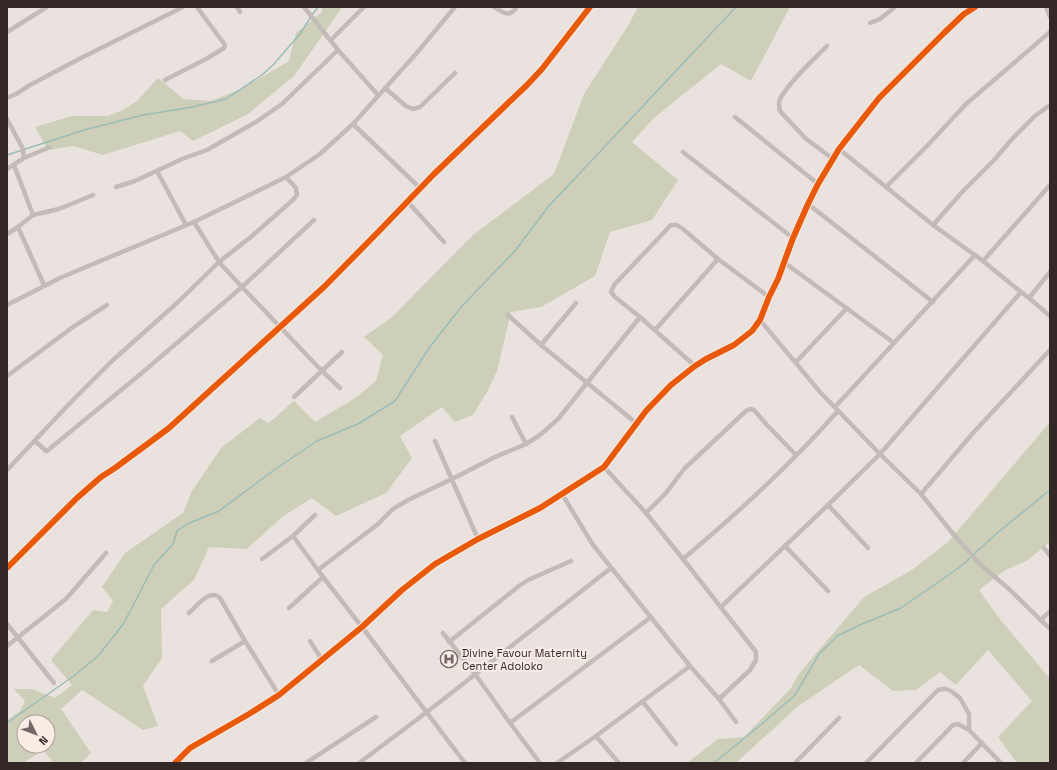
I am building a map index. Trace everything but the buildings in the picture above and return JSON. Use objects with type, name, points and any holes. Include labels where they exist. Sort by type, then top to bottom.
[{"type":"street","points":[[7,32],[47,7]]},
{"type":"street","points":[[7,98],[75,61],[183,7]]},
{"type":"street","points":[[165,80],[206,59],[225,47],[197,7]]},
{"type":"street","points":[[237,7],[240,12]]},
{"type":"street","points":[[304,7],[338,50],[378,95]]},
{"type":"street","points":[[331,40],[364,7]]},
{"type":"street","points":[[7,306],[44,285],[194,222],[286,177],[320,154],[354,124],[455,7]]},
{"type":"street","points":[[494,7],[509,14],[514,12],[517,7]]},
{"type":"street","points":[[7,568],[77,498],[101,477],[116,468],[169,428],[335,276],[433,174],[527,85],[542,69],[590,7]]},
{"type":"street","points":[[870,23],[880,19],[895,7]]},
{"type":"street","points":[[175,763],[190,748],[249,714],[279,694],[362,627],[402,590],[435,564],[478,538],[540,508],[604,467],[636,423],[671,385],[695,366],[734,345],[752,331],[760,320],[769,296],[785,263],[793,238],[808,204],[839,149],[880,98],[944,33],[964,14],[974,7]]},
{"type":"street","points":[[1046,7],[1050,17]]},
{"type":"street","points":[[886,187],[966,104],[1050,32]]},
{"type":"street","points":[[827,46],[802,71],[786,90],[780,100],[779,106],[780,111],[805,138],[833,159]]},
{"type":"street","points":[[116,187],[136,181],[182,158],[214,146],[270,113],[285,101],[338,50]]},
{"type":"street","points":[[385,88],[406,106],[413,109],[420,107],[455,73]]},
{"type":"street","points":[[933,225],[1013,138],[1035,116],[1050,105]]},
{"type":"street","points":[[735,117],[818,184]]},
{"type":"street","points":[[7,119],[23,150],[24,157]]},
{"type":"street","points":[[354,124],[420,188]]},
{"type":"street","points":[[7,169],[24,157],[50,147]]},
{"type":"street","points":[[839,149],[933,225],[983,261],[1050,316]]},
{"type":"street","points":[[683,152],[793,238]]},
{"type":"street","points":[[14,164],[33,215]]},
{"type":"street","points":[[157,171],[186,225]]},
{"type":"street","points":[[7,470],[113,360],[177,303],[219,262],[252,236],[294,199],[297,195],[296,188],[286,177]]},
{"type":"street","points":[[983,261],[1050,185]]},
{"type":"street","points":[[7,234],[33,215],[59,209],[93,195]]},
{"type":"street","points":[[407,201],[444,242]]},
{"type":"street","points":[[808,204],[933,302]]},
{"type":"street","points":[[35,441],[46,451],[48,451],[242,287],[314,220]]},
{"type":"street","points":[[194,222],[219,262],[322,372],[340,388]]},
{"type":"street","points":[[695,366],[611,292],[614,285],[671,225],[677,225],[683,229],[718,259],[769,296]]},
{"type":"street","points":[[18,227],[44,285]]},
{"type":"street","points":[[835,407],[975,255]]},
{"type":"street","points":[[655,330],[718,259]]},
{"type":"street","points":[[785,263],[894,343]]},
{"type":"street","points":[[1029,298],[1050,272]]},
{"type":"street","points":[[721,607],[880,454],[1021,292]]},
{"type":"street","points":[[541,345],[576,303]]},
{"type":"street","points":[[7,376],[73,327],[107,305]]},
{"type":"street","points":[[796,362],[846,308]]},
{"type":"street","points":[[508,315],[587,384],[636,423]]},
{"type":"street","points":[[318,570],[378,524],[393,509],[408,500],[493,458],[526,444],[540,435],[558,419],[640,317]]},
{"type":"street","points":[[760,320],[820,392],[921,494],[980,564],[1010,590],[1050,629]]},
{"type":"street","points":[[921,494],[973,433],[1050,350]]},
{"type":"street","points":[[294,397],[342,352]]},
{"type":"street","points":[[646,513],[666,493],[684,469],[746,411],[750,409],[754,410],[796,455]]},
{"type":"street","points":[[683,559],[723,526],[817,434],[838,411]]},
{"type":"street","points":[[512,417],[526,444]]},
{"type":"street","points":[[435,441],[478,538]]},
{"type":"street","points":[[604,467],[646,513],[756,652],[756,660],[750,670],[719,699]]},
{"type":"street","points":[[562,494],[593,545],[690,666],[719,699],[736,722]]},
{"type":"street","points":[[828,505],[868,548]]},
{"type":"street","points":[[262,559],[293,536],[315,515]]},
{"type":"street","points":[[293,536],[464,761],[457,763]]},
{"type":"street","points":[[785,546],[828,591]]},
{"type":"street","points":[[1044,548],[1050,556]]},
{"type":"street","points":[[7,646],[66,599],[106,553]]},
{"type":"street","points":[[449,642],[528,580],[571,561]]},
{"type":"street","points":[[359,763],[427,712],[611,568]]},
{"type":"street","points":[[289,608],[323,577]]},
{"type":"street","points":[[189,614],[206,597],[216,595],[220,598],[245,641],[279,694]]},
{"type":"street","points":[[1041,620],[1050,611]]},
{"type":"street","points":[[510,723],[651,617]]},
{"type":"street","points":[[7,624],[54,682]]},
{"type":"street","points":[[443,633],[540,763]]},
{"type":"street","points":[[212,661],[245,641]]},
{"type":"street","points":[[310,641],[322,660]]},
{"type":"street","points":[[557,763],[643,702],[690,666]]},
{"type":"street","points":[[866,763],[938,690],[943,688],[951,691],[960,698],[969,714],[969,730]]},
{"type":"street","points":[[643,702],[676,744]]},
{"type":"street","points":[[306,763],[376,717]]},
{"type":"street","points":[[795,763],[839,718]]},
{"type":"street","points":[[916,763],[953,725],[958,724],[969,730],[1001,763]]},
{"type":"street","points":[[596,736],[619,763]]},
{"type":"street","points":[[963,763],[982,743]]},
{"type":"green space","points":[[322,7],[342,7],[294,76],[248,114],[193,141],[180,131],[103,155],[73,146],[48,150],[35,127],[72,116],[108,116],[123,110],[137,101],[158,78],[184,99],[211,101],[245,87],[289,61],[296,33],[322,12]]},
{"type":"green space","points":[[638,7],[790,7],[751,81],[721,64],[655,117],[632,142],[678,180],[652,220],[610,232],[595,276],[541,307],[511,312],[497,371],[487,392],[473,415],[455,422],[442,407],[400,436],[412,458],[386,493],[336,516],[312,498],[282,517],[247,549],[209,547],[194,580],[161,609],[162,658],[143,686],[158,726],[143,730],[82,690],[61,709],[91,753],[81,763],[54,763],[46,754],[56,754],[56,714],[16,714],[16,754],[37,754],[23,763],[7,763],[7,720],[20,711],[25,701],[14,689],[32,689],[55,698],[72,685],[51,660],[93,610],[107,612],[113,601],[102,587],[125,553],[183,513],[192,491],[221,448],[260,418],[269,423],[294,401],[315,422],[357,397],[376,381],[383,355],[364,337],[392,317],[473,235],[554,174],[584,94],[629,24]]},
{"type":"green space","points":[[1050,422],[1050,542],[1028,560],[1004,571],[979,590],[999,618],[1050,679],[1050,763],[1017,763],[998,737],[1032,701],[988,650],[956,685],[940,672],[916,690],[893,691],[859,665],[797,707],[736,763],[687,763],[718,739],[744,737],[791,688],[798,675],[864,597],[912,570],[948,542]]},
{"type":"waterway","points":[[312,15],[318,7]]},
{"type":"waterway","points":[[7,723],[75,675],[98,656],[124,623],[154,565],[173,544],[177,531],[187,524],[219,511],[274,470],[317,441],[358,424],[395,401],[429,348],[462,306],[515,251],[548,207],[736,7]]},
{"type":"waterway","points":[[7,155],[84,130],[143,115],[192,107],[226,99],[262,75],[273,65],[300,34],[310,18]]},
{"type":"waterway","points":[[974,554],[1050,490]]},
{"type":"waterway","points":[[714,763],[795,695],[819,654],[837,636],[901,608],[960,567],[971,557]]},
{"type":"cycle path","points":[[7,568],[77,498],[101,477],[169,428],[325,286],[433,175],[527,85],[542,69],[590,7]]},
{"type":"cycle path","points":[[175,763],[190,748],[279,695],[362,627],[402,590],[435,564],[478,539],[540,508],[604,467],[646,411],[671,385],[695,366],[734,345],[752,331],[760,320],[808,204],[839,149],[879,98],[964,14],[975,7]]},
{"type":"place","name":"Divine Favour Maternity Center Adoloko","points":[[449,659]]}]
